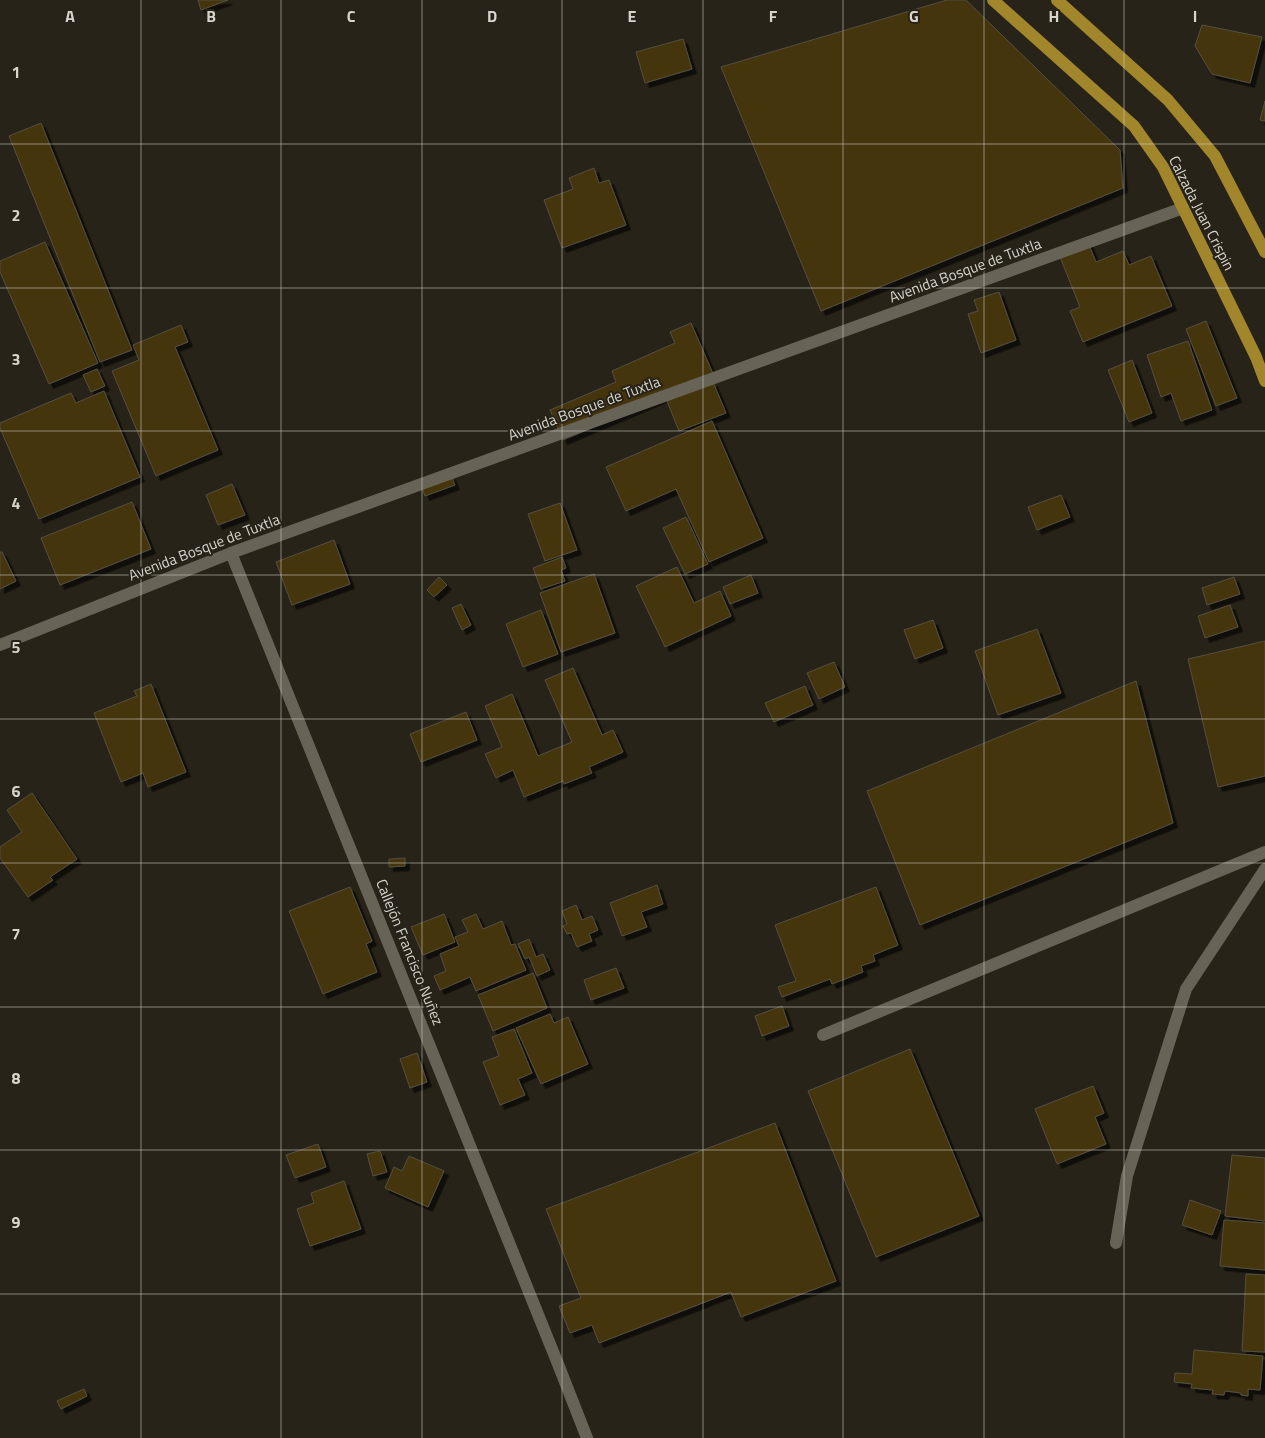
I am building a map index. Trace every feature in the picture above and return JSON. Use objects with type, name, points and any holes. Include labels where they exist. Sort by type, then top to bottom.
[{"type":"main road","name":"Calzada Juan Crispin","points":[[993,0],[1134,126],[1162,167],[1256,357],[1265,381]]},
{"type":"main road","points":[[1057,0],[1168,100],[1216,156],[1265,252]]},
{"type":"street","name":"Avenida Bosque de Tuxtla","points":[[0,645],[232,553],[1183,208]]},
{"type":"street","name":"Callejón Francisco Nuñez","points":[[232,553],[587,1438]]},
{"type":"street","points":[[824,1035],[1265,852]]},
{"type":"street","points":[[1116,1243],[1127,1176],[1186,989],[1265,869]]},
{"type":"building","points":[[198,0],[228,0],[201,10]]},
{"type":"building","points":[[947,0],[966,0],[1120,150],[1123,188],[821,311],[721,67]]},
{"type":"building","points":[[1202,25],[1262,37],[1250,83],[1212,74],[1195,46]]},
{"type":"building","points":[[683,39],[692,69],[645,83],[636,52]]},
{"type":"building","points":[[1265,101],[1265,121],[1260,120]]},
{"type":"building","points":[[41,123],[132,350],[100,362],[9,136]]},
{"type":"building","points":[[594,168],[599,183],[609,180],[626,225],[562,248],[544,200],[573,189],[569,178]]},
{"type":"building","points":[[1087,240],[1096,262],[1123,251],[1129,265],[1151,256],[1172,306],[1083,342],[1070,311],[1080,307],[1058,252]]},
{"type":"building","points":[[45,242],[98,363],[49,384],[0,272],[0,261]]},
{"type":"building","points":[[999,292],[1016,340],[981,353],[968,314],[978,311],[974,300]]},
{"type":"building","points":[[1206,321],[1237,398],[1216,406],[1186,329]]},
{"type":"building","points":[[691,323],[714,376],[563,440],[550,410],[616,382],[612,371],[675,343],[670,332]]},
{"type":"building","points":[[181,325],[188,342],[175,347],[218,450],[156,476],[112,371],[139,360],[133,345]]},
{"type":"building","points":[[1188,341],[1212,410],[1181,421],[1171,393],[1161,397],[1147,355]]},
{"type":"building","points":[[1132,360],[1152,413],[1129,422],[1108,370]]},
{"type":"building","points":[[97,369],[105,386],[91,392],[83,375]]},
{"type":"building","points":[[713,382],[726,413],[679,431],[667,401]]},
{"type":"building","points":[[104,391],[140,477],[39,519],[0,428],[0,423],[71,393],[76,403]]},
{"type":"building","points":[[712,421],[763,538],[709,562],[676,489],[626,511],[606,467]]},
{"type":"building","points":[[451,476],[455,485],[425,496],[422,488]]},
{"type":"building","points":[[232,484],[245,515],[218,525],[206,495]]},
{"type":"building","points":[[1061,495],[1070,517],[1037,530],[1028,507]]},
{"type":"building","points":[[132,502],[151,549],[60,585],[41,538]]},
{"type":"building","points":[[560,503],[577,550],[545,561],[528,514]]},
{"type":"building","points":[[686,517],[708,564],[685,574],[663,528]]},
{"type":"building","points":[[334,540],[350,584],[292,605],[276,562]]},
{"type":"building","points":[[0,552],[2,552],[16,581],[0,589]]},
{"type":"building","points":[[562,557],[566,568],[561,570],[565,581],[541,589],[533,568]]},
{"type":"building","points":[[677,567],[694,603],[720,591],[731,616],[665,647],[636,586]]},
{"type":"building","points":[[594,574],[615,633],[561,652],[540,593]]},
{"type":"building","points":[[751,575],[758,593],[730,604],[723,587]]},
{"type":"building","points":[[439,577],[447,585],[434,597],[427,590]]},
{"type":"building","points":[[1234,577],[1240,594],[1207,605],[1202,588]]},
{"type":"building","points":[[461,604],[471,625],[462,630],[452,608]]},
{"type":"building","points":[[1230,605],[1238,627],[1205,638],[1198,616]]},
{"type":"building","points":[[541,610],[558,654],[523,667],[506,624]]},
{"type":"building","points":[[933,620],[943,648],[915,659],[904,630]]},
{"type":"building","points":[[1037,629],[1061,693],[998,715],[975,651]]},
{"type":"building","points":[[1265,641],[1265,776],[1218,787],[1188,659]]},
{"type":"building","points":[[834,662],[845,687],[819,699],[807,673]]},
{"type":"building","points":[[573,668],[602,735],[613,730],[623,752],[589,767],[592,773],[564,784],[563,781],[524,797],[513,770],[496,778],[485,754],[502,747],[485,706],[512,694],[538,756],[572,742],[545,680]]},
{"type":"building","points":[[1136,681],[1173,823],[920,925],[867,791]]},
{"type":"building","points":[[151,684],[186,772],[148,787],[143,773],[121,782],[94,713],[137,696],[134,691]]},
{"type":"building","points":[[805,686],[813,705],[774,722],[765,703]]},
{"type":"building","points":[[466,712],[477,740],[421,762],[410,734]]},
{"type":"building","points":[[32,793],[77,859],[50,877],[53,880],[28,897],[0,858],[0,847],[22,832],[7,810]]},
{"type":"building","points":[[405,858],[405,866],[389,867],[389,859]]},
{"type":"building","points":[[657,885],[663,904],[641,912],[647,927],[622,936],[610,903]]},
{"type":"building","points":[[350,887],[372,941],[366,944],[377,972],[323,994],[289,911]]},
{"type":"building","points":[[876,887],[898,945],[873,955],[875,961],[861,966],[863,972],[832,984],[830,979],[782,997],[778,987],[796,981],[775,925]]},
{"type":"building","points":[[576,905],[582,920],[592,916],[598,930],[589,934],[592,941],[577,947],[571,933],[567,934],[563,926],[567,924],[562,911]]},
{"type":"building","points":[[444,914],[455,942],[423,955],[411,927]]},
{"type":"building","points":[[476,914],[483,929],[502,921],[511,945],[515,944],[526,970],[476,991],[470,977],[440,990],[434,976],[446,971],[440,954],[459,946],[455,937],[468,932],[462,920]]},
{"type":"building","points":[[529,939],[536,957],[543,954],[550,970],[537,976],[529,957],[525,959],[518,944]]},
{"type":"building","points":[[616,968],[624,988],[591,1000],[584,980]]},
{"type":"building","points":[[533,973],[547,1008],[493,1031],[478,995]]},
{"type":"building","points":[[782,1006],[789,1026],[762,1036],[755,1016]]},
{"type":"building","points":[[550,1014],[554,1023],[568,1017],[588,1064],[541,1084],[516,1028]]},
{"type":"building","points":[[514,1029],[532,1073],[518,1079],[525,1095],[500,1105],[483,1062],[499,1056],[492,1037]]},
{"type":"building","points":[[910,1049],[979,1216],[876,1257],[808,1091]]},
{"type":"building","points":[[417,1053],[427,1082],[410,1088],[400,1059]]},
{"type":"building","points":[[1093,1086],[1104,1113],[1095,1117],[1106,1144],[1057,1164],[1035,1109]]},
{"type":"building","points":[[775,1123],[836,1281],[741,1317],[731,1292],[599,1343],[592,1325],[570,1333],[559,1306],[581,1298],[546,1209]]},
{"type":"building","points":[[318,1144],[326,1167],[295,1178],[286,1155]]},
{"type":"building","points":[[380,1151],[387,1172],[373,1176],[367,1154]]},
{"type":"building","points":[[1232,1155],[1265,1158],[1265,1221],[1225,1216]]},
{"type":"building","points":[[409,1156],[444,1171],[428,1207],[385,1188],[394,1167],[402,1171]]},
{"type":"building","points":[[344,1181],[361,1229],[310,1246],[297,1209],[314,1203],[311,1193]]},
{"type":"building","points":[[1190,1200],[1221,1211],[1212,1235],[1182,1225]]},
{"type":"building","points":[[1224,1220],[1265,1223],[1265,1270],[1220,1266]]},
{"type":"building","points":[[1246,1274],[1265,1275],[1265,1352],[1242,1351]]},
{"type":"building","points":[[1194,1350],[1263,1356],[1260,1390],[1248,1389],[1248,1396],[1225,1391],[1224,1395],[1212,1394],[1213,1390],[1191,1388],[1192,1384],[1174,1382],[1175,1373],[1192,1374]]},
{"type":"building","points":[[84,1389],[87,1396],[61,1409],[57,1401]]}]
